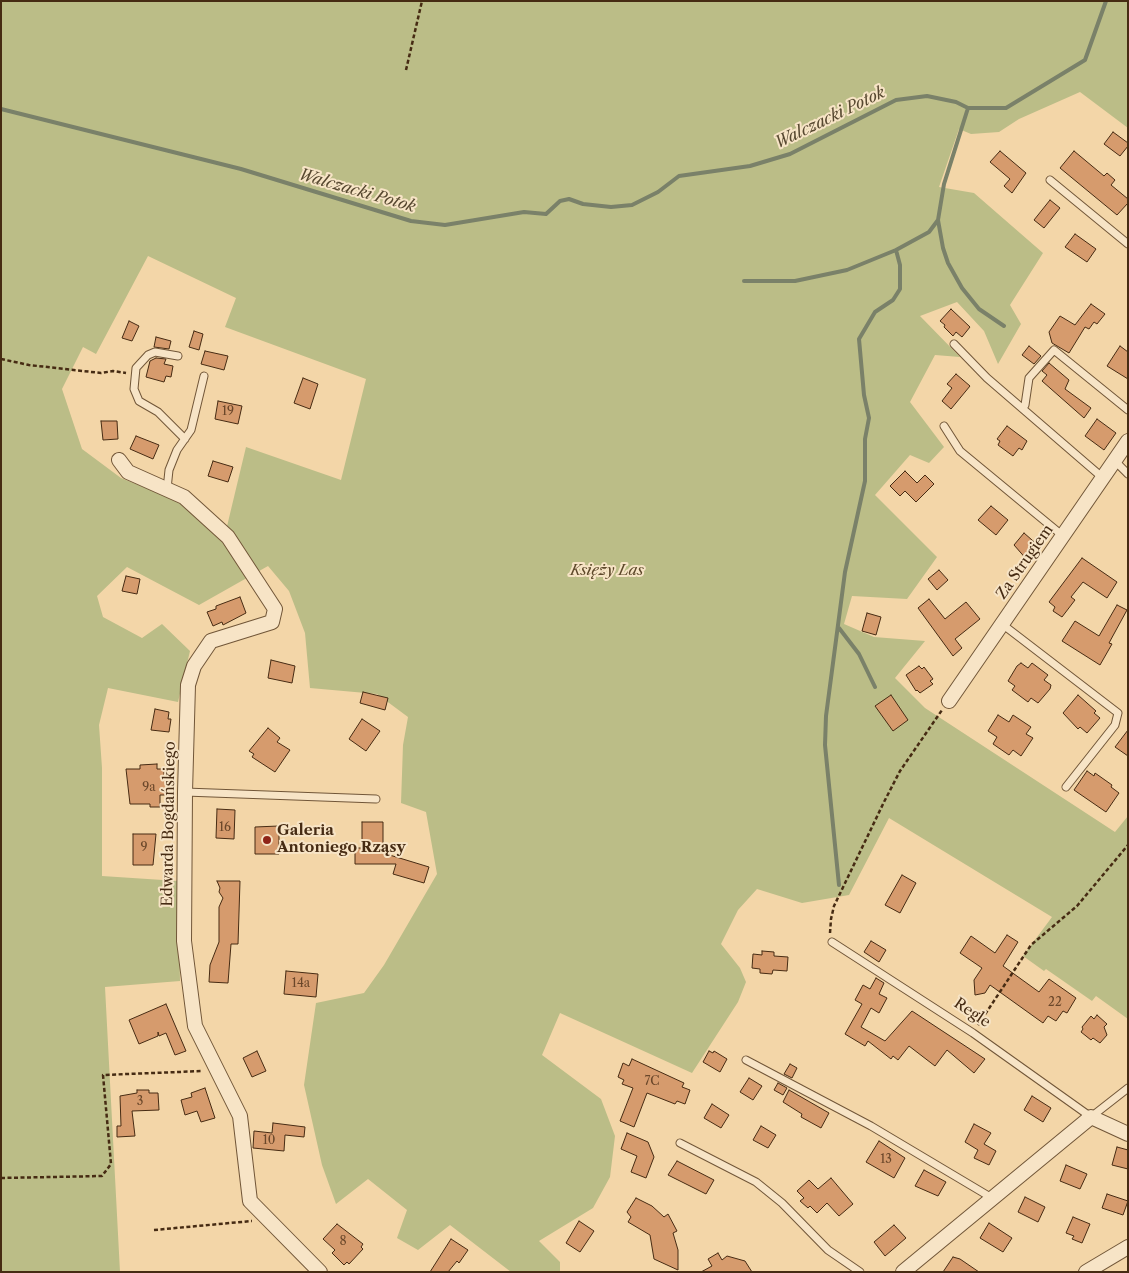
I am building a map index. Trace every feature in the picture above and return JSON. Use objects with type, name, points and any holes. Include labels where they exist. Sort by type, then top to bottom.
[{"type":"street","name":"Za Strugiem","points":[[949,701],[1128,441]]},
{"type":"street","name":"Edwarda Bogdańskiego","points":[[119,460],[128,472],[184,496],[228,538],[275,609],[272,622],[211,641],[194,666],[188,685],[184,941],[195,1026],[240,1116],[250,1200],[320,1272]]},
{"type":"street","name":"Regle","points":[[1091,1117],[1128,1134]]},
{"type":"street","points":[[903,1272],[1091,1117]]},
{"type":"street","points":[[1086,1272],[1128,1247]]},
{"type":"lane","points":[[1050,180],[1128,244]]},
{"type":"lane","points":[[954,344],[987,378],[1103,478]]},
{"type":"lane","points":[[1025,405],[1029,378],[1054,350],[1128,410]]},
{"type":"lane","points":[[178,356],[155,352],[148,355],[136,368],[134,389],[139,401],[158,412],[184,439]]},
{"type":"lane","points":[[167,489],[169,470],[177,450],[191,430],[204,376]]},
{"type":"lane","points":[[944,426],[960,451],[1063,536]]},
{"type":"lane","points":[[1115,461],[1128,474]]},
{"type":"lane","points":[[1002,624],[1118,713],[1115,725],[1066,787]]},
{"type":"lane","points":[[185,792],[376,799]]},
{"type":"lane","name":"Regle","points":[[832,942],[973,1033],[1091,1117]]},
{"type":"lane","points":[[746,1060],[871,1126],[992,1198]]},
{"type":"lane","points":[[1091,1117],[1128,1088]]},
{"type":"lane","points":[[680,1143],[756,1182],[782,1203],[828,1250],[860,1272]]},
{"type":"path","points":[[406,70],[422,1]]},
{"type":"path","points":[[1,359],[29,365],[101,373],[114,370],[134,374]]},
{"type":"path","points":[[832,942],[830,928],[832,912],[853,865],[900,771],[949,701]]},
{"type":"path","points":[[973,1033],[1031,945],[1077,906],[1128,845]]},
{"type":"path","points":[[1,1178],[102,1176],[111,1164],[103,1075],[217,1071]]},
{"type":"path","points":[[154,1230],[232,1224],[268,1218]]},
{"type":"green space","name":"Księży Las","points":[[1,1],[1128,1],[1128,128],[1080,92],[1019,119],[999,132],[971,134],[959,129],[939,187],[974,193],[1043,253],[1010,305],[1021,324],[998,364],[984,331],[957,302],[920,316],[960,357],[935,355],[910,402],[944,447],[929,463],[910,455],[875,495],[937,557],[907,599],[852,596],[844,624],[874,637],[925,641],[895,678],[925,708],[1115,832],[1128,816],[1128,1019],[1096,996],[1092,1001],[1046,969],[1044,971],[1023,956],[1052,917],[889,818],[849,895],[802,903],[757,889],[738,910],[721,944],[740,968],[746,982],[738,1002],[692,1073],[560,1013],[542,1055],[601,1099],[615,1136],[610,1177],[593,1208],[539,1241],[560,1262],[560,1272],[511,1272],[450,1225],[418,1250],[397,1238],[407,1210],[368,1179],[336,1204],[322,1165],[304,1085],[316,1003],[364,993],[384,965],[437,874],[426,812],[401,803],[403,745],[408,717],[377,694],[310,688],[305,633],[289,591],[268,566],[199,605],[127,567],[97,596],[103,617],[142,638],[162,624],[190,651],[178,702],[108,688],[99,725],[102,768],[102,876],[178,881],[180,981],[105,987],[120,1272],[1,1272]],"holes":[[[148,256],[236,298],[225,327],[366,379],[341,480],[246,447],[223,543],[178,501],[121,478],[82,449],[62,389],[83,347],[96,354]]]},
{"type":"building","points":[[1113,132],[1128,143],[1128,146],[1120,156],[1104,144]]},
{"type":"building","points":[[1000,151],[1026,173],[1012,193],[1004,186],[1010,179],[990,162]]},
{"type":"building","points":[[1074,151],[1104,176],[1107,173],[1115,180],[1111,185],[1128,199],[1128,203],[1117,215],[1060,168]]},
{"type":"building","points":[[1050,200],[1060,208],[1044,228],[1034,220]]},
{"type":"building","points":[[1075,234],[1096,249],[1087,262],[1065,247]]},
{"type":"building","points":[[1091,304],[1105,314],[1097,324],[1094,322],[1089,329],[1085,327],[1069,353],[1052,343],[1049,332],[1060,316],[1075,325]]},
{"type":"building","points":[[951,309],[970,327],[962,337],[956,332],[953,336],[940,321]]},
{"type":"building","points":[[129,321],[139,326],[132,341],[122,338]]},
{"type":"building","points":[[194,331],[203,334],[199,350],[189,347]]},
{"type":"building","points":[[156,337],[171,341],[169,349],[154,347]]},
{"type":"building","points":[[1029,346],[1041,356],[1034,364],[1022,355]]},
{"type":"building","points":[[1120,346],[1128,352],[1128,379],[1107,366]]},
{"type":"building","points":[[205,351],[228,356],[224,370],[201,364]]},
{"type":"building","points":[[156,358],[166,359],[164,364],[173,366],[171,377],[166,376],[164,382],[146,377],[150,361]]},
{"type":"building","points":[[1049,363],[1069,380],[1065,389],[1091,408],[1084,418],[1042,381],[1047,375],[1042,371]]},
{"type":"building","points":[[956,374],[970,386],[951,409],[942,401],[952,388],[947,384]]},
{"type":"building","points":[[303,378],[318,384],[310,409],[294,403]]},
{"type":"building","points":[[218,401],[242,406],[238,424],[215,419]]},
{"type":"building","points":[[1097,419],[1116,433],[1104,450],[1085,436]]},
{"type":"building","points":[[101,421],[117,421],[118,439],[103,440]]},
{"type":"building","points":[[1007,426],[1027,441],[1022,450],[1019,448],[1013,456],[998,445],[1000,441],[997,439]]},
{"type":"building","points":[[136,436],[159,445],[153,459],[130,449]]},
{"type":"building","points":[[213,461],[233,467],[228,482],[208,476]]},
{"type":"building","points":[[905,471],[917,483],[925,475],[934,484],[916,502],[905,491],[900,496],[890,486]]},
{"type":"building","points":[[991,506],[1008,520],[996,535],[978,520]]},
{"type":"building","points":[[1024,533],[1040,547],[1028,561],[1014,545]]},
{"type":"building","points":[[1082,558],[1117,582],[1107,598],[1083,582],[1071,597],[1075,600],[1062,617],[1053,611],[1055,607],[1049,602]]},
{"type":"building","points":[[939,570],[948,580],[937,590],[928,579]]},
{"type":"building","points":[[126,576],[140,579],[137,594],[122,591]]},
{"type":"building","points":[[240,597],[246,613],[223,625],[222,622],[213,626],[207,612],[216,609],[216,606]]},
{"type":"building","points":[[929,599],[945,619],[966,602],[980,619],[955,639],[962,648],[953,656],[918,608]]},
{"type":"building","points":[[1117,605],[1127,610],[1109,643],[1112,644],[1100,665],[1062,641],[1075,621],[1099,636]]},
{"type":"building","points":[[867,613],[881,617],[876,635],[862,631]]},
{"type":"building","points":[[271,660],[295,666],[292,683],[268,678]]},
{"type":"building","points":[[1021,663],[1028,668],[1032,663],[1048,675],[1044,680],[1051,685],[1050,689],[1038,703],[1031,698],[1028,702],[1012,690],[1015,686],[1008,681]]},
{"type":"building","points":[[919,666],[922,669],[924,667],[933,679],[930,681],[933,684],[920,693],[916,691],[906,675]]},
{"type":"building","points":[[363,692],[388,698],[385,710],[360,703]]},
{"type":"building","points":[[891,695],[908,720],[893,731],[875,706]]},
{"type":"building","points":[[1078,695],[1096,711],[1094,713],[1100,718],[1087,733],[1080,727],[1078,729],[1063,713]]},
{"type":"building","points":[[155,709],[169,712],[168,719],[171,719],[169,732],[151,730]]},
{"type":"building","points":[[998,715],[1009,722],[1013,715],[1031,727],[1026,734],[1033,738],[1021,756],[1013,750],[1009,755],[993,744],[997,737],[988,731]]},
{"type":"building","points":[[362,719],[380,731],[366,751],[349,739]]},
{"type":"building","points":[[268,728],[280,738],[277,742],[290,750],[275,772],[252,757],[254,754],[249,751]]},
{"type":"building","points":[[1128,730],[1128,756],[1115,747]]},
{"type":"building","points":[[157,764],[157,769],[164,769],[164,778],[167,778],[167,795],[160,795],[160,807],[150,807],[150,804],[130,804],[126,769],[140,769],[140,765]]},
{"type":"building","points":[[1087,771],[1094,776],[1095,773],[1112,785],[1111,787],[1119,793],[1106,812],[1074,790]]},
{"type":"building","points":[[217,809],[235,810],[234,839],[216,838]]},
{"type":"building","points":[[362,822],[383,822],[383,853],[429,867],[424,883],[393,874],[396,864],[355,864],[355,848],[362,848]]},
{"type":"building","name":"Galeria Antoniego Rząsy","points":[[279,826],[279,854],[255,854],[255,827]]},
{"type":"building","points":[[133,834],[156,834],[153,865],[133,865]]},
{"type":"building","points":[[902,875],[916,883],[900,913],[885,905]]},
{"type":"building","points":[[217,881],[240,881],[238,944],[231,944],[228,983],[209,982],[210,965],[219,942],[219,907],[223,898],[219,892],[220,888]]},
{"type":"building","points":[[1007,935],[1018,942],[1003,966],[1039,992],[1049,979],[1076,998],[1067,1013],[1063,1011],[1056,1021],[1048,1016],[1043,1023],[990,985],[985,993],[975,995],[974,980],[982,968],[960,953],[971,936],[995,953]]},
{"type":"building","points":[[871,941],[886,950],[879,962],[864,952]]},
{"type":"building","points":[[762,951],[774,952],[774,956],[788,957],[787,971],[773,970],[772,974],[760,973],[760,969],[752,968],[753,954],[762,955]]},
{"type":"building","points":[[286,971],[318,974],[316,997],[284,994]]},
{"type":"building","points":[[876,978],[884,983],[879,994],[887,998],[879,1013],[871,1008],[861,1027],[885,1041],[912,1011],[985,1059],[974,1073],[947,1050],[935,1066],[909,1046],[898,1060],[893,1056],[891,1059],[868,1041],[865,1046],[845,1034],[862,1004],[855,1000],[863,985],[870,989]]},
{"type":"building","points":[[166,1004],[186,1051],[175,1055],[166,1033],[159,1036],[158,1032],[158,1036],[139,1044],[129,1020]]},
{"type":"building","points":[[1097,1015],[1107,1024],[1104,1027],[1107,1035],[1100,1043],[1093,1038],[1091,1040],[1081,1032],[1082,1027],[1091,1016],[1094,1019]]},
{"type":"building","points":[[257,1051],[266,1071],[252,1077],[243,1058]]},
{"type":"building","points":[[709,1051],[713,1053],[714,1051],[727,1059],[720,1072],[703,1062]]},
{"type":"building","points":[[632,1059],[684,1083],[682,1087],[690,1090],[685,1104],[677,1101],[675,1104],[647,1093],[634,1127],[620,1121],[633,1088],[622,1084],[624,1080],[618,1077],[623,1063],[629,1066]]},
{"type":"building","points":[[790,1064],[797,1068],[792,1078],[784,1074]]},
{"type":"building","points":[[749,1078],[762,1086],[753,1100],[740,1092]]},
{"type":"building","points":[[778,1083],[787,1088],[783,1095],[774,1090]]},
{"type":"building","points":[[205,1088],[215,1118],[201,1122],[197,1111],[185,1115],[181,1100],[192,1097],[191,1093]]},
{"type":"building","points":[[137,1090],[149,1090],[149,1093],[158,1093],[159,1110],[132,1111],[135,1136],[117,1137],[117,1126],[121,1126],[120,1096],[137,1093]]},
{"type":"building","points":[[789,1090],[829,1113],[821,1128],[801,1117],[802,1114],[783,1102]]},
{"type":"building","points":[[1032,1096],[1051,1108],[1043,1122],[1024,1110]]},
{"type":"building","points":[[712,1104],[729,1115],[721,1128],[704,1118]]},
{"type":"building","points":[[273,1123],[305,1127],[304,1137],[285,1135],[284,1151],[253,1148],[254,1131],[272,1133]]},
{"type":"building","points":[[974,1124],[991,1133],[984,1144],[996,1151],[989,1165],[974,1158],[978,1150],[965,1142]]},
{"type":"building","points":[[761,1126],[776,1135],[768,1148],[753,1140]]},
{"type":"building","points":[[627,1133],[648,1142],[654,1157],[646,1178],[631,1172],[637,1156],[621,1149]]},
{"type":"building","points":[[879,1141],[905,1158],[894,1178],[866,1162]]},
{"type":"building","points":[[1117,1147],[1128,1150],[1128,1169],[1112,1165]]},
{"type":"building","points":[[677,1161],[714,1180],[706,1194],[668,1175]]},
{"type":"building","points":[[1066,1165],[1087,1174],[1080,1189],[1060,1181]]},
{"type":"building","points":[[924,1170],[946,1182],[938,1196],[915,1186]]},
{"type":"building","points":[[831,1178],[853,1204],[839,1216],[827,1203],[817,1213],[810,1206],[808,1208],[800,1201],[804,1198],[797,1191],[809,1180],[818,1189]]},
{"type":"building","points":[[1107,1194],[1128,1201],[1123,1215],[1102,1208]]},
{"type":"building","points":[[1025,1197],[1045,1207],[1038,1222],[1018,1212]]},
{"type":"building","points":[[636,1198],[652,1206],[664,1217],[668,1214],[677,1231],[673,1233],[678,1250],[678,1270],[654,1259],[650,1235],[628,1222],[631,1217],[627,1212]]},
{"type":"building","points":[[1073,1217],[1090,1224],[1082,1243],[1072,1239],[1074,1236],[1066,1233]]},
{"type":"building","points":[[579,1221],[594,1231],[580,1252],[566,1243]]},
{"type":"building","points":[[989,1223],[1012,1238],[1003,1252],[980,1238]]},
{"type":"building","points":[[337,1224],[363,1244],[361,1247],[363,1249],[349,1264],[347,1262],[344,1265],[332,1253],[335,1250],[323,1239]]},
{"type":"building","points":[[894,1225],[906,1238],[885,1256],[874,1242]]},
{"type":"building","points":[[451,1239],[468,1250],[459,1263],[457,1261],[448,1272],[430,1272]]},
{"type":"building","points":[[718,1253],[722,1260],[727,1256],[745,1261],[752,1272],[701,1272],[712,1266],[708,1259]]},
{"type":"building","points":[[953,1257],[960,1259],[979,1272],[943,1272]]},
{"type":"waterway","name":"Walczacki Potok","points":[[1,109],[241,169],[411,221],[445,225],[524,212],[546,214],[560,201],[569,199],[583,204],[611,207],[632,205],[658,192],[679,176],[750,166],[790,154],[896,100],[927,96],[956,102],[968,108],[1006,108],[1085,60],[1106,1]]},
{"type":"waterway","points":[[839,885],[825,745],[826,716],[845,572],[865,481],[865,439],[869,418],[864,395],[859,339],[875,312],[893,300],[900,289],[900,265],[896,250],[929,232],[938,220],[944,184],[968,108]]},
{"type":"waterway","points":[[938,220],[948,263],[962,288],[979,309],[1004,326]]},
{"type":"waterway","points":[[744,281],[795,281],[847,270],[896,250]]},
{"type":"waterway","points":[[839,628],[859,654],[875,687]]},
{"type":"place","name":"Galeria Antoniego Rząsy","points":[[267,840]]}]
